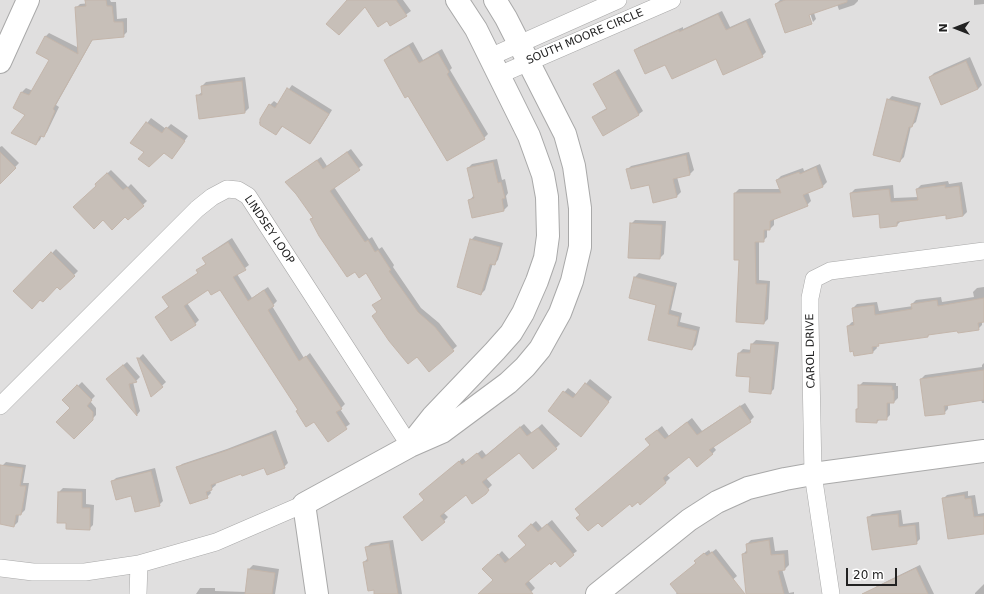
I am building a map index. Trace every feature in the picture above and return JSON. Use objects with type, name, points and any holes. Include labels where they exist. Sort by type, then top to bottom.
[{"type":"street","points":[[0,62],[28,0]]},
{"type":"street","points":[[410,446],[433,416],[511,333],[523,313],[545,258],[548,236],[548,216],[543,175],[529,136],[476,29],[457,0]]},
{"type":"street","points":[[0,568],[33,572],[85,572],[139,564],[216,542],[304,504],[410,446],[442,432],[508,383],[525,367],[540,349],[560,313],[572,281],[580,247],[580,208],[574,166],[564,134],[506,18],[495,0]]},
{"type":"street","name":"SOUTH MOORE CIRCLE","points":[[524,53],[618,0]]},
{"type":"street","name":"SOUTH MOORE CIRCLE","points":[[494,66],[524,53],[672,0]]},
{"type":"street","name":"LINDSEY LOOP","points":[[0,406],[197,209],[212,197],[227,189],[238,190],[248,196],[410,446]]},
{"type":"street","name":"CAROL DRIVE","points":[[832,594],[813,474],[810,298],[814,279],[830,271],[984,251]]},
{"type":"street","points":[[597,594],[689,520],[717,502],[748,488],[813,474],[984,451]]},
{"type":"street","points":[[304,504],[317,594]]},
{"type":"street","points":[[138,594],[139,564]]},
{"type":"shaded area","points":[[0,0],[984,0],[984,594],[0,594]]},
{"type":"building","points":[[85,0],[106,0],[107,6],[112,6],[114,22],[123,22],[124,37],[92,40],[53,109],[55,111],[44,137],[40,136],[36,145],[11,133],[25,115],[13,108],[21,92],[29,95],[49,60],[36,53],[45,36],[78,54],[75,7],[86,6]]},
{"type":"building","points":[[347,0],[396,0],[407,16],[390,26],[387,21],[378,27],[365,7],[339,35],[326,24]]},
{"type":"building","points":[[785,0],[847,0],[847,2],[809,15],[812,24],[785,33],[775,4]]},
{"type":"building","points":[[718,14],[726,30],[746,21],[763,57],[723,75],[716,59],[672,79],[665,65],[645,74],[634,50]]},
{"type":"building","points":[[409,46],[419,63],[438,53],[449,72],[447,74],[485,139],[447,161],[408,96],[405,98],[384,60]]},
{"type":"building","points":[[966,61],[978,89],[941,105],[929,77]]},
{"type":"building","points":[[615,72],[639,115],[603,136],[592,117],[607,109],[593,84]]},
{"type":"building","points":[[242,81],[245,113],[199,119],[196,95],[202,95],[201,86]]},
{"type":"building","points":[[287,88],[329,114],[310,144],[282,126],[276,135],[260,125],[260,119],[269,104],[275,108]]},
{"type":"building","points":[[887,99],[918,107],[912,127],[909,127],[900,162],[873,155]]},
{"type":"building","points":[[146,122],[162,133],[166,127],[185,141],[172,159],[164,153],[149,167],[138,159],[144,152],[130,143]]},
{"type":"building","points":[[0,152],[16,168],[0,184]]},
{"type":"building","points":[[347,152],[360,170],[330,191],[365,242],[368,240],[375,252],[378,250],[391,270],[389,271],[418,312],[435,327],[454,351],[429,372],[417,357],[408,364],[389,341],[372,316],[377,312],[372,305],[382,299],[366,273],[359,278],[355,272],[347,277],[319,236],[310,219],[313,218],[296,194],[285,182],[317,160],[323,169]]},
{"type":"building","points":[[686,155],[690,175],[673,179],[677,197],[653,203],[649,185],[631,189],[626,169]]},
{"type":"building","points":[[493,162],[498,183],[501,182],[505,198],[502,199],[504,211],[472,218],[468,200],[474,198],[467,168]]},
{"type":"building","points":[[816,167],[823,187],[803,195],[808,206],[770,221],[770,230],[764,230],[764,242],[755,242],[756,284],[767,284],[764,324],[736,322],[739,260],[734,260],[734,193],[781,193],[776,180],[799,172],[800,174]]},
{"type":"building","points":[[107,173],[123,190],[127,187],[144,206],[128,220],[125,217],[112,230],[103,220],[94,229],[73,207],[96,186],[95,184]]},
{"type":"building","points":[[945,185],[945,188],[959,186],[963,216],[946,219],[946,215],[897,222],[897,226],[880,228],[879,214],[853,217],[850,193],[889,189],[891,202],[918,200],[916,189]]},
{"type":"building","points":[[630,223],[662,225],[660,259],[628,258]]},
{"type":"building","points":[[470,239],[500,247],[495,265],[490,264],[481,295],[457,287]]},
{"type":"building","points":[[228,242],[246,270],[233,277],[248,301],[264,290],[274,306],[268,310],[299,361],[306,356],[342,409],[336,412],[347,429],[328,442],[314,422],[306,427],[296,411],[298,410],[220,290],[211,295],[208,290],[184,306],[196,325],[171,341],[155,317],[169,307],[162,297],[198,273],[196,270],[206,264],[202,258]]},
{"type":"building","points":[[51,252],[75,276],[60,290],[57,287],[43,302],[40,300],[32,309],[13,291]]},
{"type":"building","points":[[634,277],[674,287],[668,314],[679,317],[677,326],[697,331],[692,350],[648,340],[656,305],[629,298]]},
{"type":"building","points":[[984,298],[984,322],[978,323],[979,330],[928,335],[928,337],[878,344],[879,346],[872,347],[873,353],[854,356],[853,351],[850,352],[847,326],[854,325],[852,308],[874,305],[875,315],[912,309],[911,304],[937,300],[938,306]]},
{"type":"building","points":[[751,344],[775,345],[771,394],[749,392],[750,377],[736,376],[738,353],[750,353]]},
{"type":"building","points":[[137,358],[139,358],[163,387],[151,397]]},
{"type":"building","points":[[123,365],[137,382],[129,384],[137,416],[106,379]]},
{"type":"building","points":[[984,370],[984,400],[944,406],[945,414],[925,416],[920,379]]},
{"type":"building","points":[[585,383],[609,402],[581,437],[548,411],[563,391],[573,398]]},
{"type":"building","points":[[77,385],[92,400],[87,406],[93,412],[93,420],[74,439],[56,422],[70,408],[62,400]]},
{"type":"building","points":[[858,385],[892,386],[892,390],[894,390],[894,403],[887,403],[887,420],[877,420],[877,423],[856,422],[856,409],[858,409]]},
{"type":"building","points":[[740,406],[751,422],[709,450],[713,454],[697,467],[689,457],[663,478],[666,483],[640,505],[638,502],[632,507],[630,504],[602,527],[598,523],[588,531],[576,518],[580,515],[575,509],[650,445],[645,439],[657,430],[665,439],[687,422],[697,435]]},
{"type":"building","points":[[520,427],[527,436],[538,428],[557,449],[533,469],[519,453],[482,482],[489,490],[486,494],[472,504],[466,495],[440,516],[445,522],[422,541],[403,517],[424,500],[419,494],[459,461],[462,465],[477,453],[482,459]]},
{"type":"building","points":[[272,434],[285,468],[267,475],[264,468],[242,476],[241,474],[211,485],[212,490],[206,492],[208,498],[190,504],[176,467]]},
{"type":"building","points":[[0,465],[23,468],[20,486],[26,486],[21,515],[16,515],[14,527],[0,524]]},
{"type":"building","points":[[151,471],[160,506],[135,512],[131,496],[116,500],[111,481]]},
{"type":"building","points":[[58,492],[82,492],[82,508],[90,508],[90,530],[66,529],[66,523],[57,523]]},
{"type":"building","points":[[964,495],[965,499],[971,498],[974,517],[984,516],[984,534],[948,539],[942,498]]},
{"type":"building","points":[[898,514],[899,527],[915,525],[917,544],[872,550],[867,517]]},
{"type":"building","points":[[531,524],[538,532],[547,524],[574,555],[560,567],[555,561],[551,565],[550,563],[525,584],[533,594],[478,594],[493,580],[482,569],[498,554],[505,563],[526,545],[518,536]]},
{"type":"building","points":[[769,540],[771,555],[784,554],[785,570],[778,571],[784,594],[746,594],[742,554],[747,553],[746,544]]},
{"type":"building","points":[[389,543],[398,594],[374,594],[374,590],[368,591],[363,562],[368,561],[365,547]]},
{"type":"building","points":[[712,552],[745,594],[678,594],[670,584],[696,563],[694,561],[704,553],[707,556]]},
{"type":"building","points":[[916,568],[928,594],[862,594]]},
{"type":"building","points":[[248,569],[275,573],[272,594],[245,594]]}]
